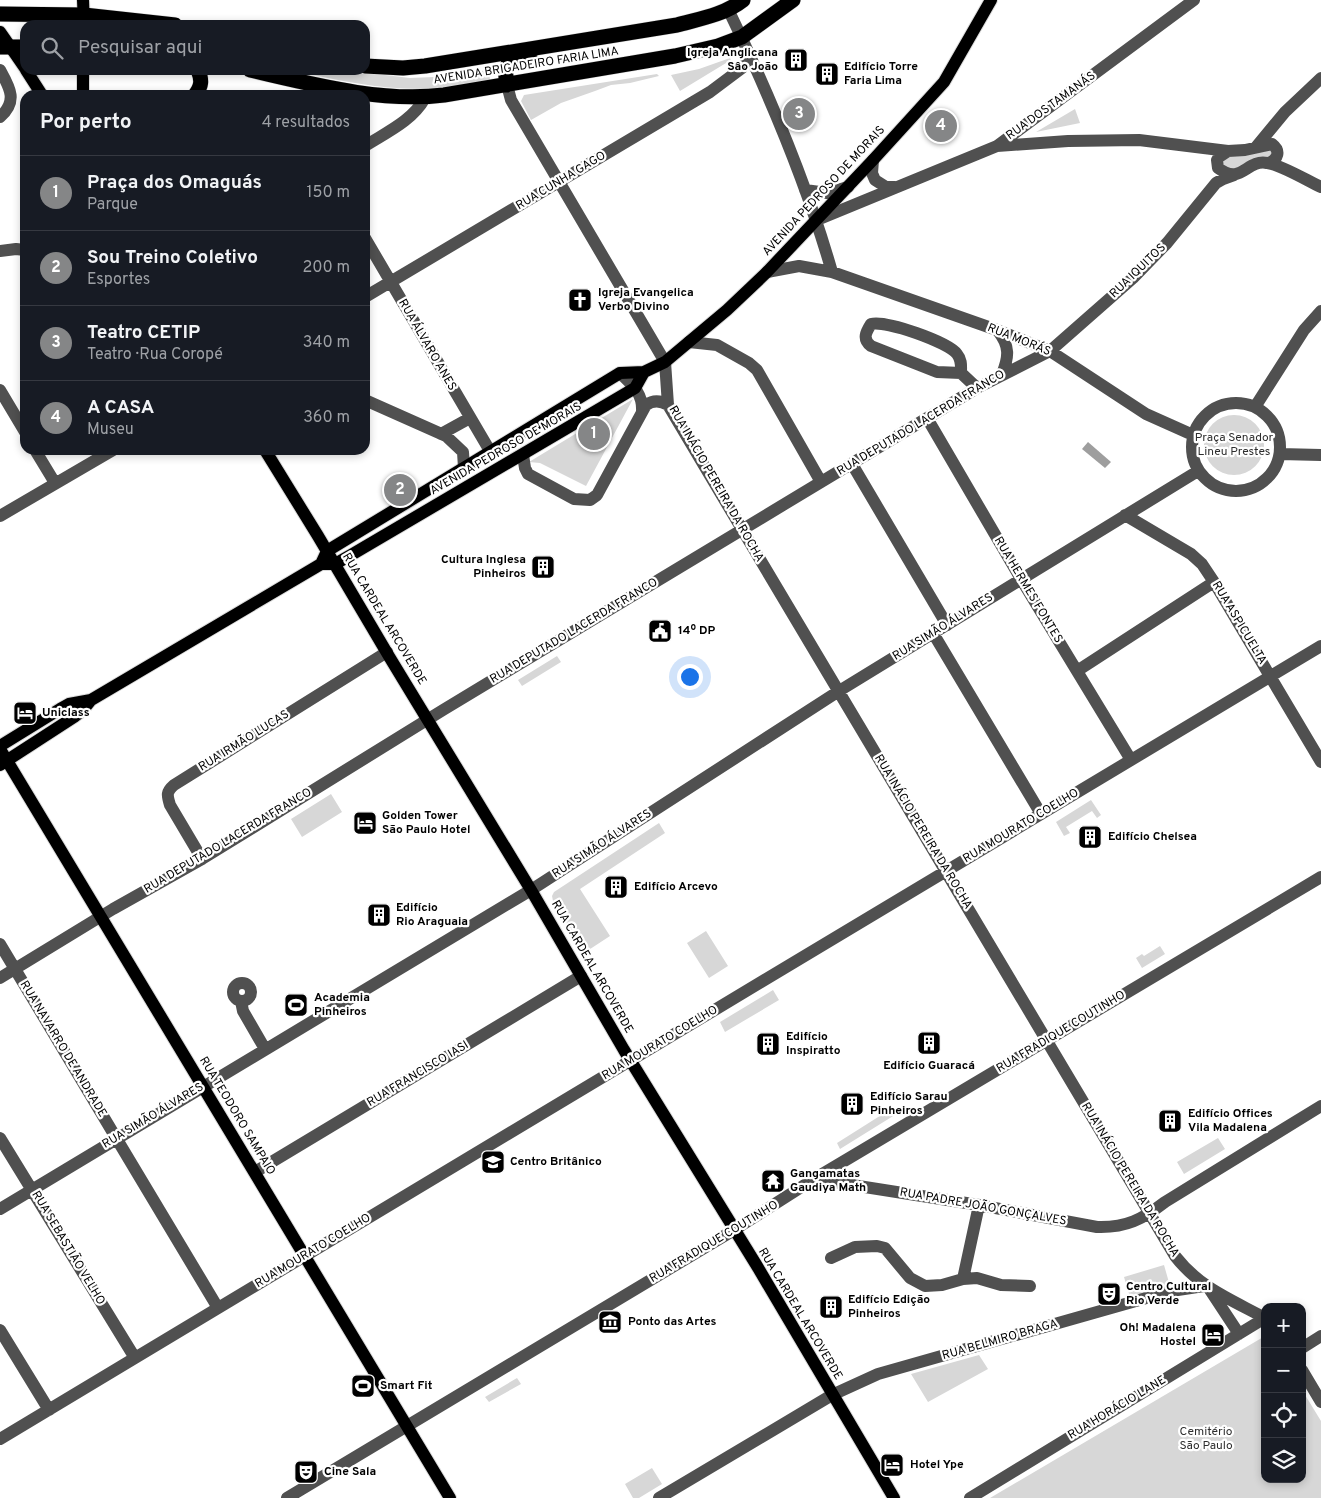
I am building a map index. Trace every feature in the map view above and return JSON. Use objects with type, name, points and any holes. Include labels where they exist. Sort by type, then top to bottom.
[{"type":"highway","name":"AVENIDA BRIGADEIRO FARIA LIMA","points":[[370,66],[403,68],[425,66],[664,27],[708,17],[728,9],[743,0]]},
{"type":"highway","name":"AVENIDA BRIGADEIRO FARIA LIMA","points":[[370,93],[425,98],[675,56],[718,46],[742,37],[793,0]]},
{"type":"highway","points":[[0,14],[84,13],[137,20]]},
{"type":"highway","points":[[507,85],[505,71],[508,65],[515,59],[651,36],[664,27]]},
{"type":"highway","points":[[198,90],[202,80],[200,75]]},
{"type":"highway","name":"AVENIDA BRIGADEIRO FARIA LIMA","points":[[274,75],[347,90]]},
{"type":"main road","name":"AVENIDA PEDROSO DE MORAIS","points":[[327,551],[620,373],[644,372],[665,362],[727,310],[767,272],[944,82],[991,0]]},
{"type":"main road","points":[[0,32],[20,59]]},
{"type":"main road","points":[[30,75],[39,90]]},
{"type":"main road","points":[[83,75],[83,90]]},
{"type":"main road","name":"AVENIDA PEDROSO DE MORAIS","points":[[335,564],[635,388],[644,372]]},
{"type":"main road","name":"RUA CARDEAL ARCOVERDE","points":[[268,455],[531,890],[894,1498]]},
{"type":"main road","points":[[321,564],[327,551]]},
{"type":"main road","points":[[0,747],[69,704],[91,700],[321,564],[335,564]]},
{"type":"main road","points":[[4,763],[74,717],[91,700]]},
{"type":"main road","name":"RUA TEODORO SAMPAIO","points":[[0,747],[4,763],[101,916],[450,1498]]},
{"type":"street","name":"RUA DOS TAMANÁS","points":[[817,220],[996,146],[1194,0]]},
{"type":"street","points":[[728,9],[770,98],[817,220],[832,272]]},
{"type":"street","name":"RUA CUNHA GAGO","points":[[370,294],[710,92],[742,68],[751,56]]},
{"type":"street","points":[[0,70],[9,86],[11,102],[7,111],[0,117]]},
{"type":"street","points":[[1256,147],[1278,120],[1321,78]]},
{"type":"street","points":[[507,85],[511,100],[665,362]]},
{"type":"street","points":[[370,143],[410,117],[425,98]]},
{"type":"street","points":[[1274,154],[1274,136],[1278,120]]},
{"type":"street","points":[[996,146],[1139,140],[1228,152]]},
{"type":"street","points":[[1216,183],[1217,164],[1222,154],[1268,144],[1285,170],[1321,187]]},
{"type":"street","points":[[1187,146],[1217,164],[1227,174],[1234,175]]},
{"type":"street","name":"RUA IQUITOS","points":[[1050,351],[1133,278],[1167,243],[1216,183],[1274,154]]},
{"type":"street","points":[[873,160],[872,173],[875,180],[886,186],[895,187]]},
{"type":"street","points":[[805,190],[827,193],[848,187]]},
{"type":"street","name":"RUA ÁLVARO ANES","points":[[370,246],[490,451]]},
{"type":"street","points":[[0,247],[20,249]]},
{"type":"street","name":"RUA MORÁS","points":[[767,272],[799,266],[832,272],[997,330],[1050,351],[1146,414],[1193,435]]},
{"type":"street","points":[[1255,407],[1304,330],[1321,311]]},
{"type":"street","points":[[961,373],[937,372],[871,346],[867,344],[865,337],[868,329],[871,324],[886,324],[941,343],[959,356],[961,373],[977,388]]},
{"type":"street","points":[[997,330],[1008,349],[1002,374]]},
{"type":"street","points":[[689,342],[717,345],[749,363],[757,370],[820,482]]},
{"type":"street","name":"RUA DEPUTADO LACERDA FRANCO","points":[[0,978],[101,916],[202,859],[428,719],[926,418],[1002,374],[1050,351]]},
{"type":"street","name":"RUA INÁCIO PEREIRA DA ROCHA","points":[[665,362],[668,405],[1150,1213],[1183,1266],[1206,1287],[1239,1334]]},
{"type":"street","points":[[620,373],[635,388],[642,400],[642,411]]},
{"type":"street","points":[[0,390],[20,424]]},
{"type":"street","points":[[370,402],[441,434],[453,442],[462,452],[464,468]]},
{"type":"street","points":[[523,455],[528,474],[574,499],[590,500],[596,495],[642,411],[651,402],[662,402],[668,405]]},
{"type":"street","points":[[1230,403],[1243,403],[1255,407],[1267,415],[1275,426],[1280,440],[1280,454],[1275,469],[1266,481],[1252,489],[1237,492],[1222,490],[1208,482],[1198,470],[1193,459],[1191,447],[1193,435],[1203,418],[1218,407],[1230,403]]},
{"type":"street","points":[[441,434],[470,418]]},
{"type":"street","name":"RUA HERMES FONTES","points":[[926,418],[1131,760]]},
{"type":"street","points":[[1280,454],[1321,454]]},
{"type":"street","points":[[38,455],[55,483]]},
{"type":"street","points":[[0,516],[104,455]]},
{"type":"street","points":[[852,464],[948,625]]},
{"type":"street","name":"RUA SIMÃO ÁLVARES","points":[[0,1209],[531,890],[839,691],[1198,470]]},
{"type":"street","name":"RUA ASPICUELTA","points":[[1125,515],[1191,554],[1202,564],[1321,762]]},
{"type":"street","points":[[1077,671],[1214,582]]},
{"type":"street","points":[[933,633],[1041,814]]},
{"type":"street","name":"RUA MOURATO COELHO","points":[[0,1439],[1321,646]]},
{"type":"street","name":"RUA IRMÃO LUCAS","points":[[202,859],[170,805],[167,796],[168,790],[387,652]]},
{"type":"street","name":"RUA FRADIQUE COUTINHO","points":[[286,1498],[408,1427],[734,1230],[814,1179],[1321,877]]},
{"type":"street","name":"RUA NAVARRO DE ANDRADE","points":[[0,944],[218,1308]]},
{"type":"street","name":"RUA FRANCISCO IASI","points":[[255,1172],[581,976]]},
{"type":"street","points":[[241,1001],[243,1011],[266,1048]]},
{"type":"street","name":"RUA PADRE JOÃO GONÇALVES","points":[[814,1179],[1112,1228],[1124,1226],[1150,1213],[1321,1106]]},
{"type":"street","name":"RUA SEBASTIÃO VELHO","points":[[0,1138],[135,1358]]},
{"type":"street","points":[[963,1279],[979,1205]]},
{"type":"street","points":[[831,1258],[855,1247],[878,1246],[885,1248],[910,1278],[925,1286],[942,1285],[963,1279],[977,1278],[1002,1284],[1030,1286]]},
{"type":"street","points":[[1170,1291],[1179,1281],[1183,1266]]},
{"type":"street","name":"RUA INÁCIO PEREIRA DA ROCHA","points":[[1206,1287],[1261,1316]]},
{"type":"street","name":"RUA BELMIRO BRAGA","points":[[659,1498],[832,1395],[878,1374],[1170,1291],[1206,1287]]},
{"type":"street","name":"RUA HORÁCIO LANE","points":[[970,1498],[1261,1320]]},
{"type":"street","points":[[0,1330],[49,1410]]},
{"type":"street","points":[[1306,1345],[1321,1336]]},
{"type":"street","points":[[1306,1377],[1321,1402]]},
{"type":"green space","points":[[730,58],[731,60],[680,91],[671,75],[699,69]]},
{"type":"green space","points":[[489,70],[490,81],[438,88],[405,89],[315,75],[370,75],[370,73],[410,78]]},
{"type":"green space","points":[[657,74],[659,76],[630,83],[611,85],[561,103],[531,120],[521,101],[524,95]]},
{"type":"green space","points":[[1075,109],[1080,123],[1036,132]]},
{"type":"green space","points":[[1272,147],[1272,156],[1248,162],[1236,169],[1224,169],[1223,160],[1227,157]]},
{"type":"green space","points":[[633,399],[586,486],[540,463],[529,462]]},
{"type":"green space","name":"Praça Senador Lineu Prestes","points":[[1234,415],[1250,420],[1255,424],[1259,429],[1264,445],[1259,461],[1255,466],[1250,470],[1234,475],[1218,470],[1213,466],[1209,461],[1204,445],[1209,429],[1213,424],[1218,420]]},
{"type":"green space","points":[[557,656],[561,662],[522,686],[518,680]]},
{"type":"green space","points":[[331,794],[342,812],[302,837],[291,819]]},
{"type":"green space","points":[[1091,800],[1101,815],[1097,818],[1092,811],[1066,827],[1070,833],[1064,836],[1056,822]]},
{"type":"green space","points":[[659,823],[665,833],[580,889],[610,936],[584,953],[553,901],[552,896],[554,892]]},
{"type":"green space","points":[[706,931],[728,966],[709,978],[687,943]]},
{"type":"green space","points":[[1160,946],[1165,954],[1142,968],[1136,958],[1142,954],[1144,956]]},
{"type":"green space","points":[[773,990],[779,1000],[725,1032],[720,1022]]},
{"type":"green space","points":[[894,1107],[898,1113],[840,1149],[837,1143]]},
{"type":"green space","points":[[1218,1138],[1225,1149],[1184,1174],[1177,1162]]},
{"type":"green space","points":[[1164,1265],[1170,1286],[1130,1297],[1124,1277]]},
{"type":"green space","name":"Cemitério São Paulo","points":[[1261,1338],[1261,1483],[1306,1483],[1306,1397],[1321,1421],[1321,1498],[990,1498]]},
{"type":"green space","points":[[979,1355],[988,1369],[928,1402],[911,1374]]},
{"type":"green space","points":[[517,1378],[521,1384],[489,1402],[485,1397]]},
{"type":"green space","points":[[652,1468],[662,1484],[639,1498],[633,1498],[625,1484]]},
{"type":"shaded area","points":[[1088,442],[1111,462],[1105,468],[1082,449]]},
{"type":"place","name":"Igreja Anglicana Sâo João","points":[[796,60]]},
{"type":"place","name":"Edifício Torre Faria Lima","points":[[827,74]]},
{"type":"place","name":"Teatro CETIP","points":[[799,114]]},
{"type":"place","name":"A CASA","points":[[941,126]]},
{"type":"place","name":"Igreja Evangelica Verbo Divino","points":[[580,300]]},
{"type":"place","name":"Praça dos Omaguás","points":[[594,434]]},
{"type":"place","name":"Sou Treino Coletivo","points":[[400,490]]},
{"type":"place","name":"Cultura Inglesa Pinheiros","points":[[543,567]]},
{"type":"place","name":"14º DP","points":[[660,631]]},
{"type":"place","name":"Uniclass","points":[[25,713]]},
{"type":"place","name":"Golden Tower São Paulo Hotel","points":[[365,823]]},
{"type":"place","name":"Edifício Chelsea","points":[[1090,837]]},
{"type":"place","name":"Edifício Arcevo","points":[[616,887]]},
{"type":"place","name":"Edifício Rio Araguaia","points":[[379,915]]},
{"type":"place","name":"Academia Pinheiros","points":[[296,1005]]},
{"type":"place","name":"Edifício Guaracá","points":[[929,1043]]},
{"type":"place","name":"Edifício Inspiratto","points":[[768,1044]]},
{"type":"place","name":"Edifício Sarau Pinheiros","points":[[852,1104]]},
{"type":"place","name":"Edifício Offices Vila Madalena","points":[[1170,1121]]},
{"type":"place","name":"Centro Britânico","points":[[493,1162]]},
{"type":"place","name":"Gangamatas Gaudiya Math","points":[[773,1181]]},
{"type":"place","name":"Centro Cultural Rio Verde","points":[[1109,1294]]},
{"type":"place","name":"Edifício Edição Pinheiros","points":[[831,1307]]},
{"type":"place","name":"Ponto das Artes","points":[[610,1322]]},
{"type":"place","name":"Oh! Madalena Hostel","points":[[1213,1335]]},
{"type":"place","name":"Smart Fit","points":[[363,1386]]},
{"type":"place","name":"Hotel Ype","points":[[892,1465]]},
{"type":"place","name":"Cine Sala","points":[[306,1472]]}]
